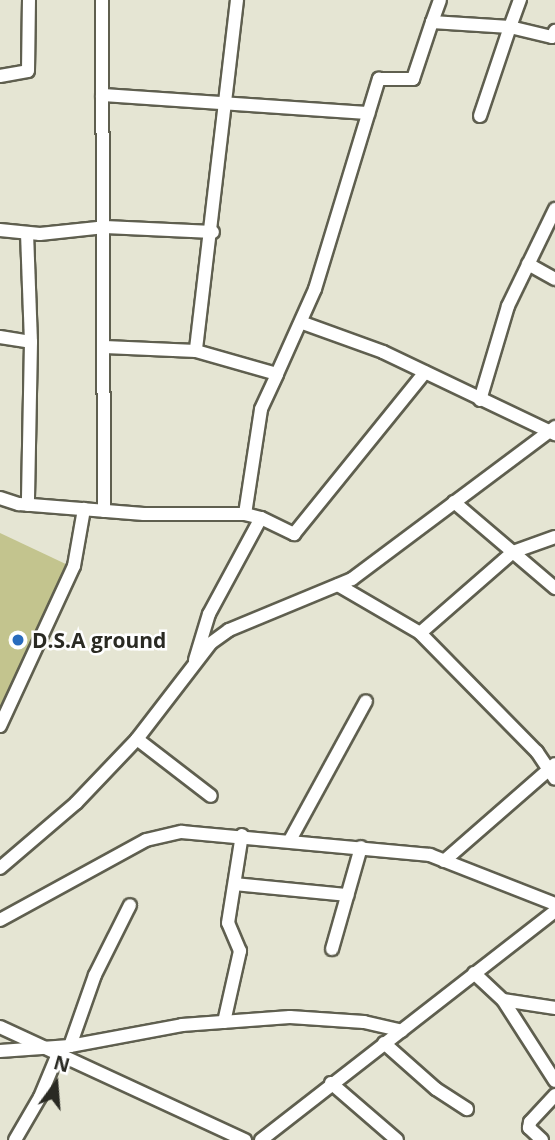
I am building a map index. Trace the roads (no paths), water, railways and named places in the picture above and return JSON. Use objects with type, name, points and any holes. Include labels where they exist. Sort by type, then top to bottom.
[{"type":"street","points":[[0,76],[29,71],[29,0]]},
{"type":"street","points":[[103,0],[104,511]]},
{"type":"street","points":[[196,351],[213,233],[237,0]]},
{"type":"street","points":[[245,514],[261,409],[303,323],[379,79],[413,79],[440,0]]},
{"type":"street","points":[[481,116],[520,0]]},
{"type":"street","points":[[432,22],[510,27],[551,37],[555,31]]},
{"type":"street","points":[[102,96],[368,113]]},
{"type":"street","points":[[480,400],[508,306],[555,209]]},
{"type":"street","points":[[0,230],[27,233],[105,228],[213,233]]},
{"type":"street","points":[[27,233],[31,342],[28,505]]},
{"type":"street","points":[[528,264],[555,279]]},
{"type":"street","points":[[303,323],[383,352],[480,400],[553,430]]},
{"type":"street","points":[[0,337],[31,342]]},
{"type":"street","points":[[105,347],[196,351],[277,374]]},
{"type":"street","points":[[0,498],[28,505],[104,511],[245,514],[261,518],[294,534],[425,372]]},
{"type":"street","points":[[0,868],[76,803],[137,739],[211,643],[229,630],[338,585],[553,430]]},
{"type":"street","points":[[454,502],[555,588]]},
{"type":"street","points":[[0,726],[74,566],[84,509]]},
{"type":"street","points":[[194,665],[209,614],[261,518]]},
{"type":"street","points":[[420,633],[513,552],[555,537]]},
{"type":"street","points":[[338,585],[420,633],[553,770],[444,861]]},
{"type":"street","points":[[290,840],[366,701]]},
{"type":"street","points":[[137,739],[211,796]]},
{"type":"street","points":[[0,920],[146,840],[182,832],[361,847],[444,861],[555,904]]},
{"type":"street","points":[[224,1022],[240,951],[228,923],[242,835]]},
{"type":"street","points":[[332,949],[361,847]]},
{"type":"street","points":[[235,884],[347,895]]},
{"type":"street","points":[[70,1046],[95,975],[130,905]]},
{"type":"street","points":[[261,1140],[555,911]]},
{"type":"street","points":[[474,973],[503,1000],[555,1081]]},
{"type":"street","points":[[503,1000],[555,1008]]},
{"type":"street","points":[[0,1051],[52,1051],[224,1022],[290,1017],[364,1022],[402,1031]]},
{"type":"street","points":[[0,1027],[245,1140]]},
{"type":"street","points":[[384,1043],[436,1089],[467,1109]]},
{"type":"street","points":[[15,1140],[40,1097],[52,1051]]},
{"type":"street","points":[[331,1083],[397,1140]]},
{"type":"street","points":[[542,1140],[529,1128],[530,1122],[555,1095]]},
{"type":"place","name":"D.S.A ground","points":[[18,640]]}]
